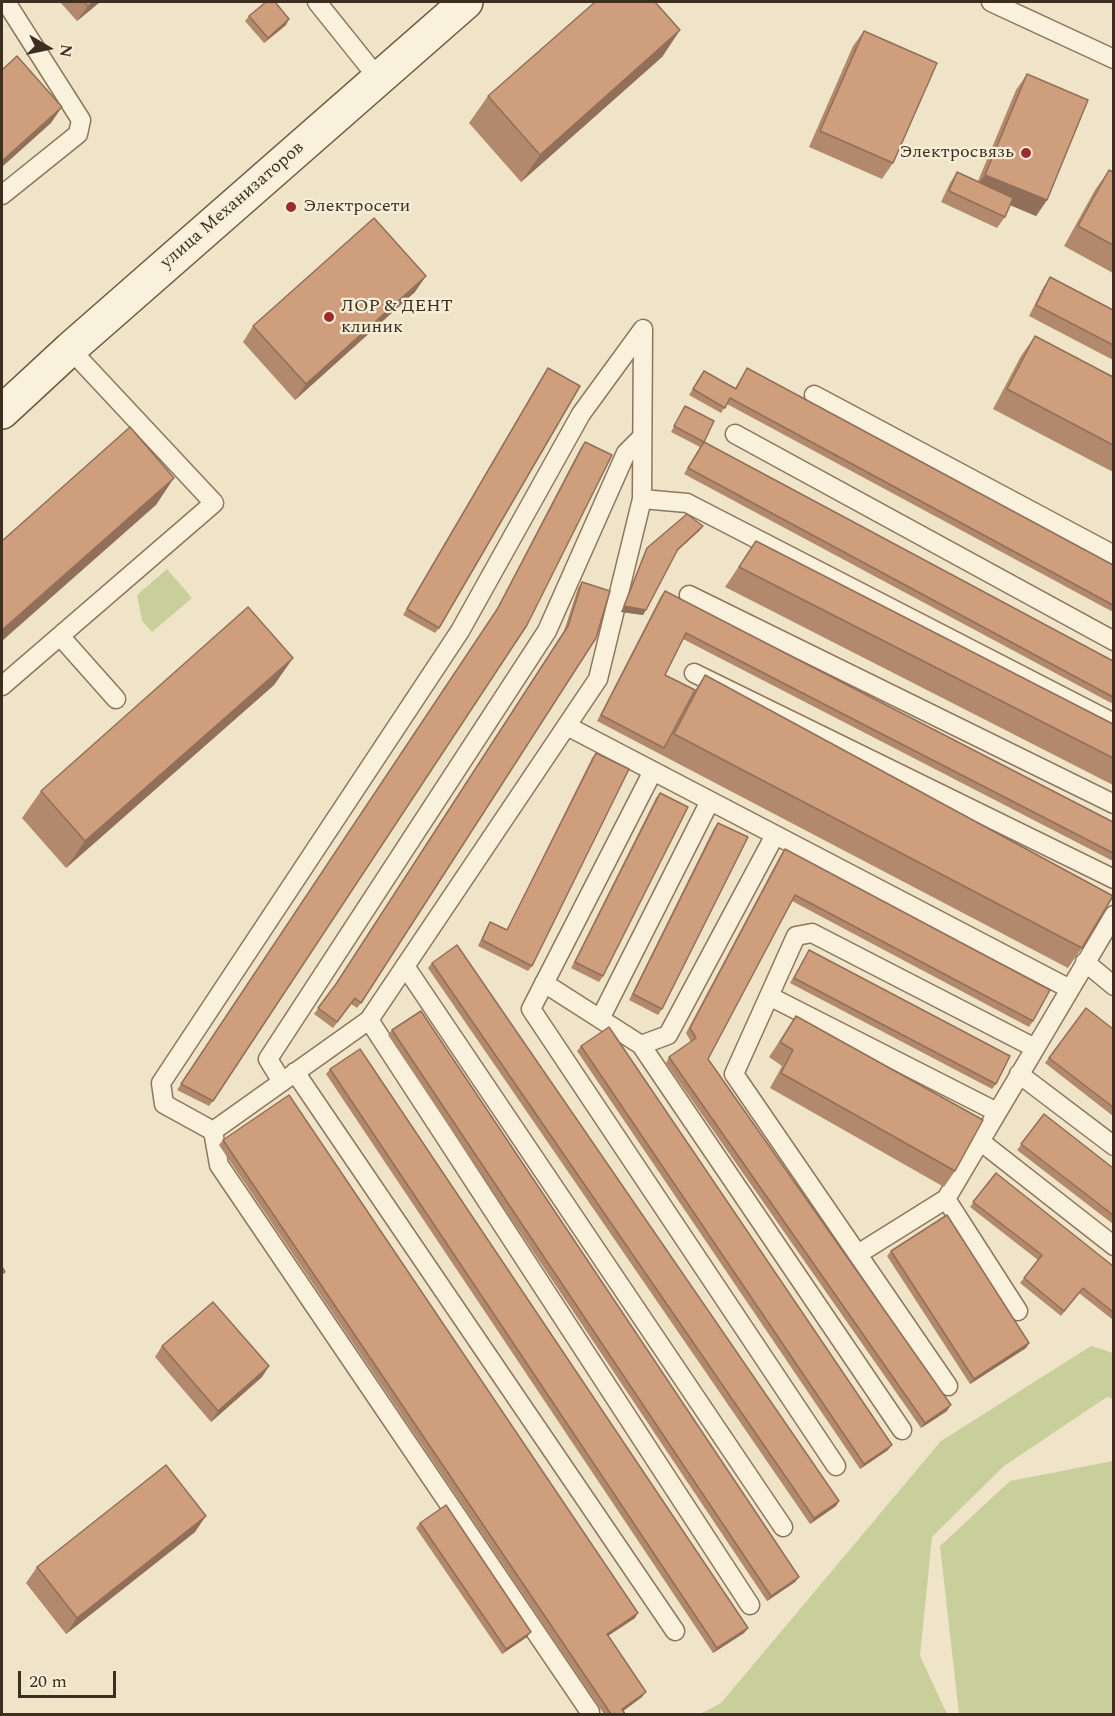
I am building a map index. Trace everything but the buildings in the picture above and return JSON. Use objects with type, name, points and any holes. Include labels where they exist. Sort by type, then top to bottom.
[{"type":"main road","name":"улица Механизаторов","points":[[2,412],[70,349],[466,2]]},
{"type":"lane","points":[[2,195],[78,134],[81,120],[6,2]]},
{"type":"lane","points":[[317,2],[378,78]]},
{"type":"lane","points":[[992,2],[1113,59]]},
{"type":"lane","points":[[643,329],[642,499],[598,680],[369,1020],[213,1131],[164,1104],[160,1083],[460,631],[581,414],[643,329]]},
{"type":"lane","points":[[2,686],[214,503],[70,349]]},
{"type":"lane","points":[[814,395],[1113,555]]},
{"type":"lane","points":[[735,434],[1113,641]]},
{"type":"lane","points":[[642,437],[626,453],[547,631],[268,1059],[289,1077],[675,1631]]},
{"type":"lane","points":[[642,499],[687,503],[1113,723]]},
{"type":"lane","points":[[689,595],[1113,804]]},
{"type":"lane","points":[[60,636],[116,699]]},
{"type":"lane","points":[[694,673],[1113,879]]},
{"type":"lane","points":[[567,726],[1070,989]]},
{"type":"lane","points":[[653,771],[531,1009],[836,1466]]},
{"type":"lane","points":[[600,1019],[710,801]]},
{"type":"lane","points":[[641,1045],[668,1035],[775,835]]},
{"type":"lane","points":[[858,1254],[946,1199],[1113,915]]},
{"type":"lane","points":[[948,1386],[734,1074],[795,936],[812,933],[1035,1048]]},
{"type":"lane","points":[[1085,962],[1113,986]]},
{"type":"lane","points":[[405,966],[783,1527]]},
{"type":"lane","points":[[544,983],[641,1045],[902,1430]]},
{"type":"lane","points":[[769,996],[997,1112]]},
{"type":"lane","points":[[369,1020],[750,1605]]},
{"type":"lane","points":[[1019,1074],[1113,1146]]},
{"type":"lane","points":[[213,1131],[219,1165],[590,1712]]},
{"type":"lane","points":[[980,1141],[1113,1246]]},
{"type":"lane","points":[[946,1199],[1018,1311]]},
{"type":"green space","points":[[167,569],[192,598],[152,632],[142,621],[137,595]]},
{"type":"green space","points":[[1091,1346],[1113,1353],[1113,1399],[1107,1397],[1004,1466],[932,1537],[920,1656],[947,1714],[700,1714],[721,1703],[941,1441]]},
{"type":"green space","points":[[1113,1461],[1113,1714],[959,1714],[940,1546],[1010,1481]]},
{"type":"place","name":"Электросвязь","points":[[1026,153]]},
{"type":"place","name":"Электросети","points":[[291,207]]},
{"type":"place","name":"ЛОР & ДЕНТ клиник","points":[[329,317]]}]
